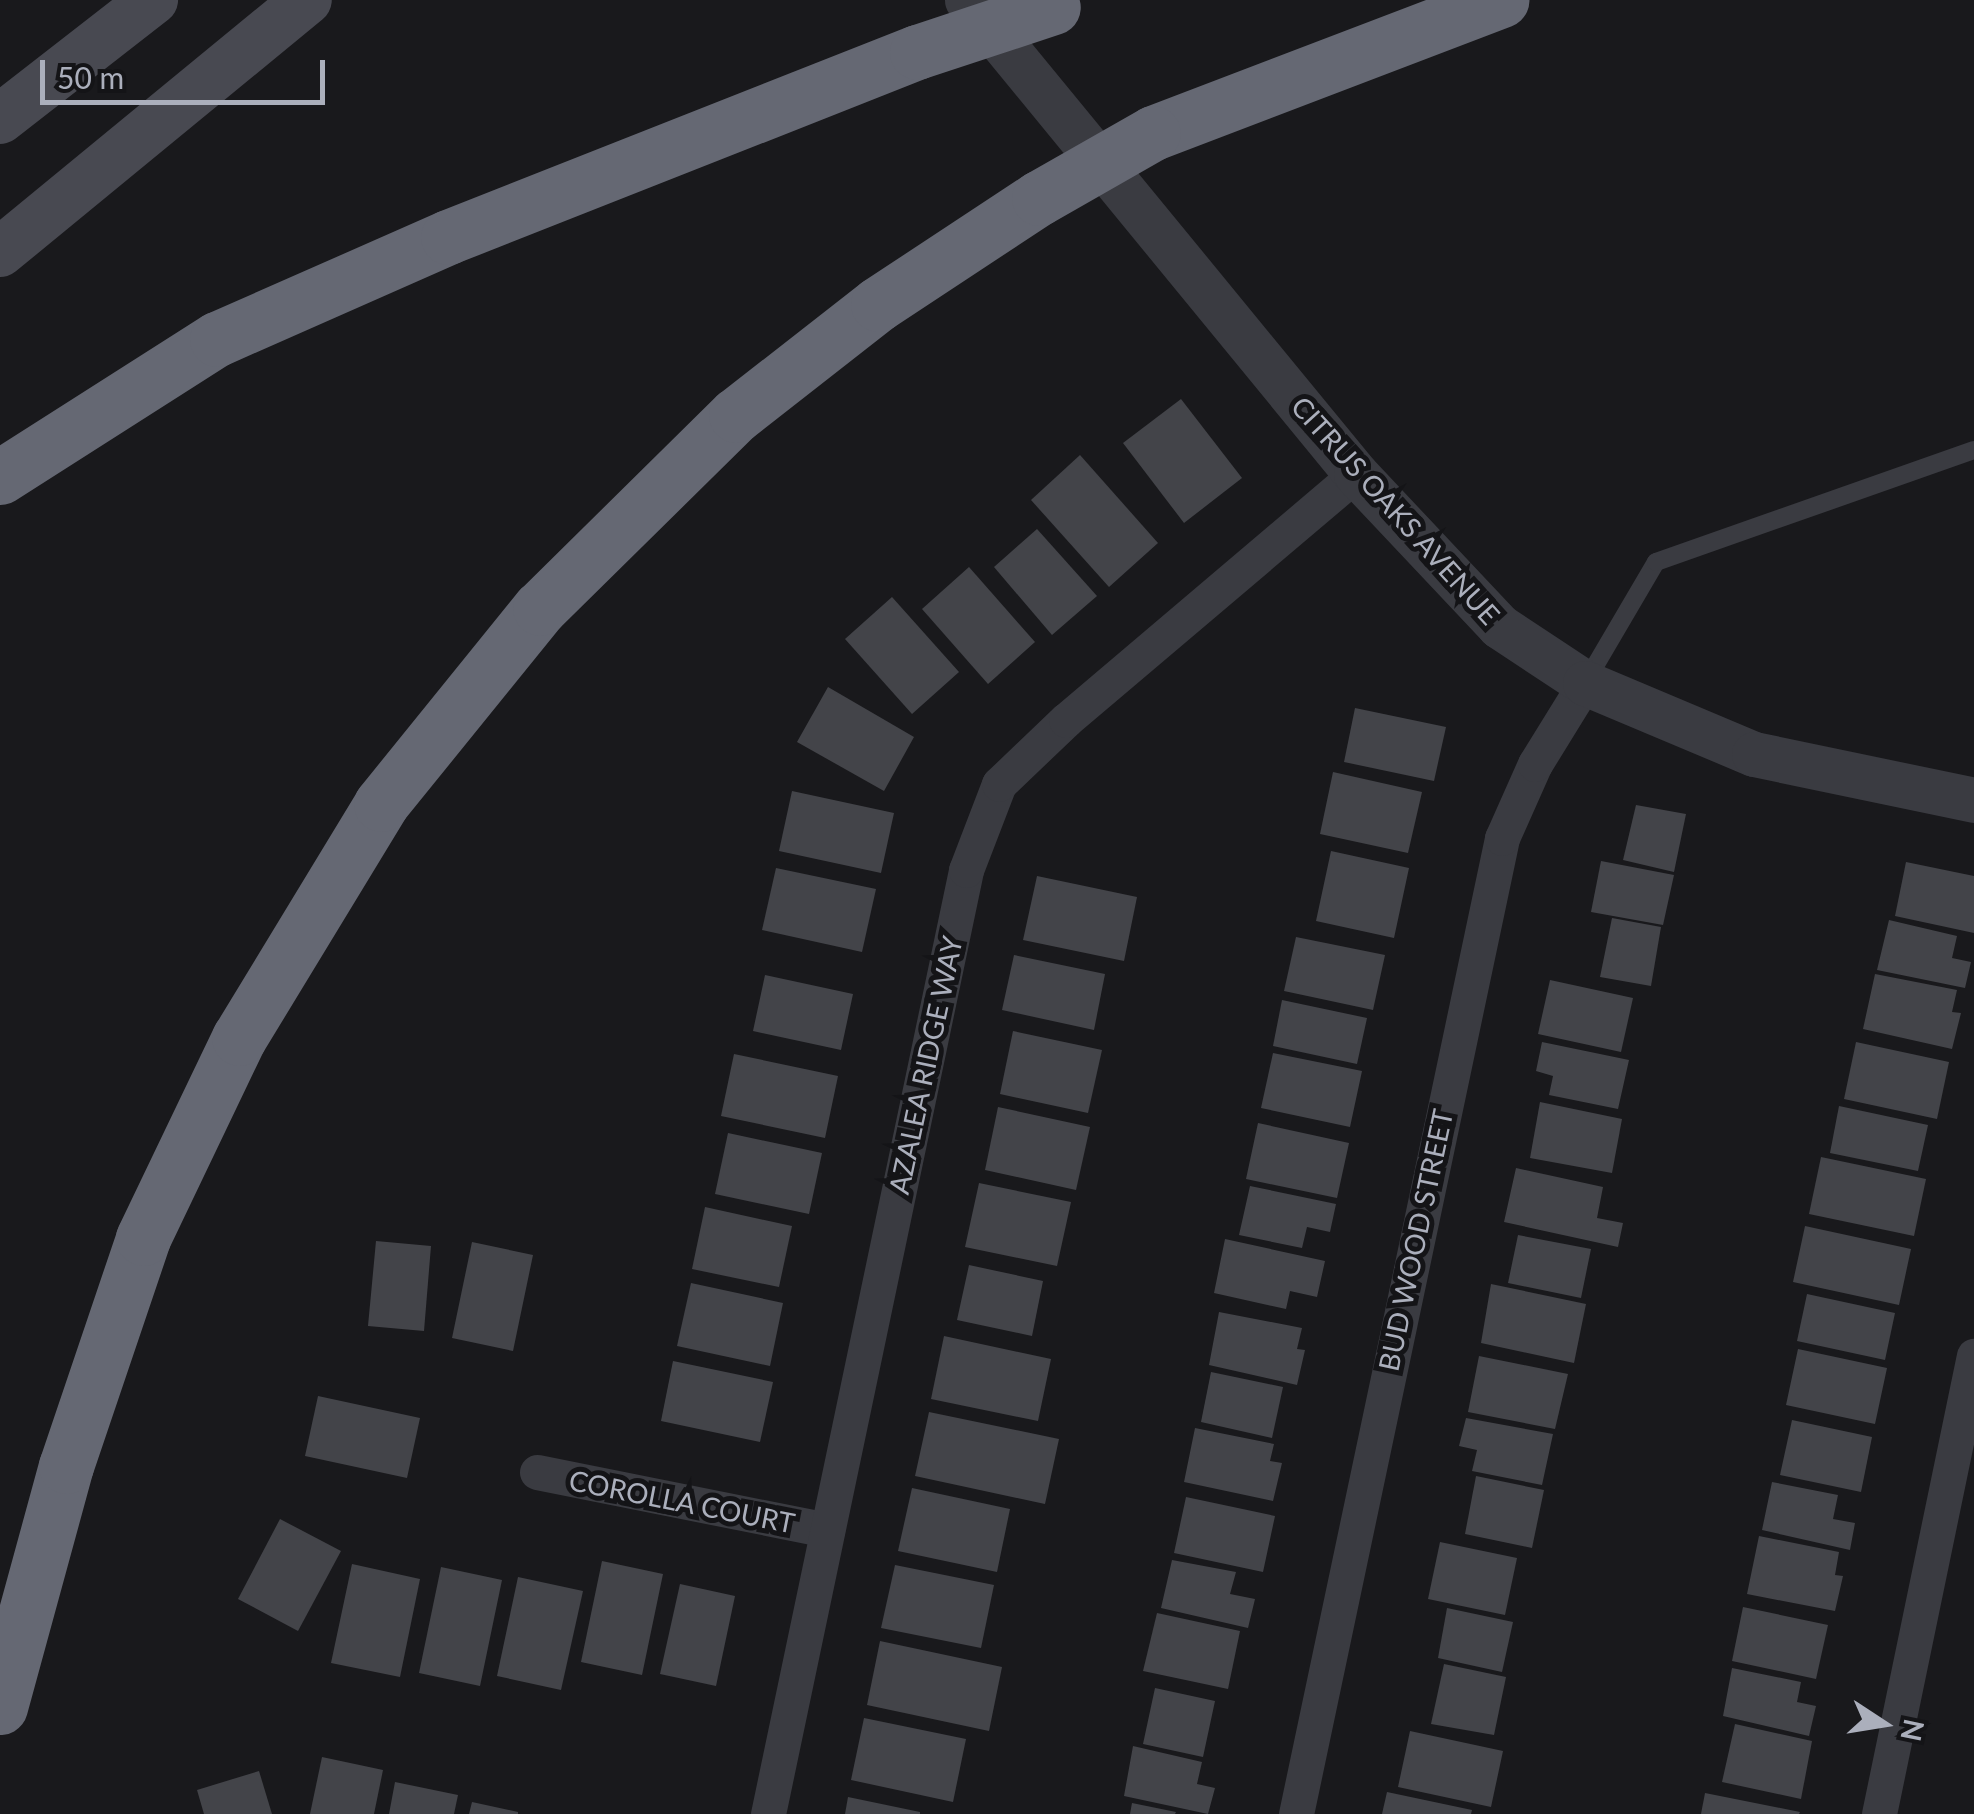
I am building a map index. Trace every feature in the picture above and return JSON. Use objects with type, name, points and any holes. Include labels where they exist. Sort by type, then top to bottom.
[{"type":"highway","points":[[0,1708],[66,1466],[143,1238],[239,1038],[381,804],[540,608],[736,415],[878,304],[1038,198],[1153,134],[1502,0]]},
{"type":"highway","points":[[0,477],[218,339],[448,237],[918,52],[1063,4]]},
{"type":"main road","points":[[0,119],[153,0]]},
{"type":"main road","points":[[0,252],[307,0]]},
{"type":"street","name":"CITRUS OAKS AVENUE","points":[[967,0],[1356,474],[1499,626],[1585,683],[1754,754],[1974,800]]},
{"type":"street","name":"AZALEA RIDGE WAY","points":[[768,1814],[966,870],[999,784],[1066,720],[1356,474]]},
{"type":"street","name":"BUD WOOD STREET","points":[[1296,1814],[1502,838],[1534,764],[1585,683]]},
{"type":"street","points":[[1879,1814],[1974,1356]]},
{"type":"street","name":"COROLLA COURT","points":[[537,1472],[827,1530]]},
{"type":"lane","points":[[1585,683],[1656,562],[1974,450]]},
{"type":"building","points":[[1181,399],[1242,478],[1184,523],[1123,443]]},
{"type":"building","points":[[1080,455],[1158,543],[1109,587],[1031,500]]},
{"type":"building","points":[[1037,529],[1097,596],[1052,635],[994,567]]},
{"type":"building","points":[[969,567],[1035,642],[988,684],[922,609]]},
{"type":"building","points":[[892,597],[959,672],[912,714],[845,639]]},
{"type":"building","points":[[828,687],[914,737],[884,791],[797,742]]},
{"type":"building","points":[[1355,708],[1446,727],[1434,781],[1344,762]]},
{"type":"building","points":[[1333,772],[1422,792],[1408,853],[1320,834]]},
{"type":"building","points":[[792,791],[894,813],[881,873],[779,851]]},
{"type":"building","points":[[1636,805],[1686,814],[1674,872],[1623,860]]},
{"type":"building","points":[[1331,851],[1409,868],[1394,938],[1316,921]]},
{"type":"building","points":[[1601,861],[1674,875],[1663,925],[1591,912]]},
{"type":"building","points":[[1906,862],[1974,876],[1974,933],[1895,916]]},
{"type":"building","points":[[776,868],[876,889],[862,952],[762,930]]},
{"type":"building","points":[[1037,876],[1137,897],[1124,961],[1023,940]]},
{"type":"building","points":[[1612,918],[1661,927],[1651,986],[1600,977]]},
{"type":"building","points":[[1889,920],[1957,936],[1952,958],[1971,962],[1965,988],[1877,970]]},
{"type":"building","points":[[1296,937],[1385,955],[1373,1010],[1284,991]]},
{"type":"building","points":[[1014,955],[1105,974],[1094,1030],[1002,1010]]},
{"type":"building","points":[[1875,974],[1957,990],[1952,1012],[1961,1013],[1952,1049],[1863,1029]]},
{"type":"building","points":[[765,975],[853,994],[841,1050],[753,1031]]},
{"type":"building","points":[[1550,980],[1633,998],[1621,1052],[1538,1034]]},
{"type":"building","points":[[1282,1000],[1367,1018],[1357,1064],[1273,1046]]},
{"type":"building","points":[[1013,1031],[1102,1050],[1088,1113],[1000,1094]]},
{"type":"building","points":[[1542,1042],[1629,1060],[1618,1109],[1549,1095],[1553,1076],[1536,1071]]},
{"type":"building","points":[[1856,1042],[1949,1062],[1937,1119],[1844,1099]]},
{"type":"building","points":[[1273,1053],[1362,1071],[1350,1127],[1261,1108]]},
{"type":"building","points":[[734,1054],[838,1076],[825,1138],[721,1116]]},
{"type":"building","points":[[1540,1102],[1622,1119],[1612,1173],[1530,1158]]},
{"type":"building","points":[[1839,1106],[1928,1125],[1918,1171],[1830,1153]]},
{"type":"building","points":[[998,1107],[1090,1127],[1076,1190],[985,1170]]},
{"type":"building","points":[[1258,1123],[1349,1143],[1337,1198],[1246,1179]]},
{"type":"building","points":[[728,1133],[822,1153],[809,1214],[715,1194]]},
{"type":"building","points":[[1821,1157],[1926,1179],[1914,1236],[1809,1214]]},
{"type":"building","points":[[1516,1168],[1603,1187],[1597,1218],[1623,1223],[1618,1247],[1504,1222]]},
{"type":"building","points":[[979,1183],[1071,1202],[1057,1266],[965,1247]]},
{"type":"building","points":[[1250,1186],[1336,1204],[1330,1232],[1307,1227],[1302,1248],[1239,1235]]},
{"type":"building","points":[[705,1207],[792,1226],[779,1287],[692,1269]]},
{"type":"building","points":[[1805,1226],[1911,1249],[1899,1305],[1793,1282]]},
{"type":"building","points":[[1518,1235],[1591,1249],[1581,1298],[1508,1283]]},
{"type":"building","points":[[1225,1239],[1325,1261],[1317,1297],[1290,1291],[1286,1309],[1214,1293]]},
{"type":"building","points":[[376,1241],[431,1246],[424,1331],[368,1326]]},
{"type":"building","points":[[472,1242],[533,1255],[513,1351],[452,1338]]},
{"type":"building","points":[[969,1265],[1043,1281],[1032,1336],[957,1320]]},
{"type":"building","points":[[691,1283],[783,1303],[770,1366],[677,1346]]},
{"type":"building","points":[[1491,1284],[1586,1304],[1574,1363],[1481,1343]]},
{"type":"building","points":[[1807,1294],[1895,1313],[1885,1360],[1797,1341]]},
{"type":"building","points":[[1219,1312],[1302,1328],[1297,1349],[1305,1350],[1297,1385],[1209,1365]]},
{"type":"building","points":[[944,1336],[1051,1359],[1038,1421],[931,1399]]},
{"type":"building","points":[[1798,1349],[1887,1368],[1875,1424],[1786,1405]]},
{"type":"building","points":[[1479,1356],[1568,1374],[1555,1429],[1468,1412]]},
{"type":"building","points":[[673,1361],[773,1382],[760,1442],[661,1421]]},
{"type":"building","points":[[1211,1372],[1283,1387],[1272,1438],[1201,1422]]},
{"type":"building","points":[[318,1396],[420,1418],[407,1478],[305,1456]]},
{"type":"building","points":[[929,1412],[1059,1439],[1045,1504],[915,1476]]},
{"type":"building","points":[[1466,1418],[1553,1434],[1542,1485],[1472,1471],[1477,1450],[1459,1446]]},
{"type":"building","points":[[1792,1420],[1872,1437],[1861,1492],[1780,1475]]},
{"type":"building","points":[[1195,1428],[1274,1444],[1270,1461],[1282,1463],[1273,1501],[1184,1482]]},
{"type":"building","points":[[1476,1476],[1544,1490],[1532,1548],[1465,1534]]},
{"type":"building","points":[[1772,1482],[1838,1495],[1833,1519],[1855,1523],[1850,1550],[1762,1530]]},
{"type":"building","points":[[912,1488],[1010,1509],[997,1572],[898,1551]]},
{"type":"building","points":[[1186,1497],[1275,1516],[1263,1572],[1174,1553]]},
{"type":"building","points":[[280,1519],[341,1551],[298,1631],[238,1599]]},
{"type":"building","points":[[1759,1536],[1839,1552],[1835,1575],[1843,1576],[1835,1611],[1747,1594]]},
{"type":"building","points":[[1440,1542],[1517,1558],[1505,1615],[1428,1599]]},
{"type":"building","points":[[1172,1560],[1236,1572],[1230,1594],[1255,1599],[1248,1628],[1161,1608]]},
{"type":"building","points":[[602,1561],[663,1574],[642,1675],[581,1662]]},
{"type":"building","points":[[352,1564],[420,1579],[400,1677],[331,1663]]},
{"type":"building","points":[[895,1565],[994,1585],[981,1648],[881,1628]]},
{"type":"building","points":[[441,1567],[502,1580],[480,1686],[419,1673]]},
{"type":"building","points":[[518,1577],[583,1591],[561,1690],[497,1676]]},
{"type":"building","points":[[680,1584],[735,1596],[716,1686],[660,1674]]},
{"type":"building","points":[[1743,1607],[1828,1625],[1816,1679],[1732,1661]]},
{"type":"building","points":[[1447,1608],[1513,1622],[1502,1672],[1438,1658]]},
{"type":"building","points":[[1157,1613],[1240,1631],[1228,1689],[1143,1671]]},
{"type":"building","points":[[880,1641],[1002,1667],[989,1731],[867,1705]]},
{"type":"building","points":[[1444,1664],[1506,1677],[1494,1735],[1431,1724]]},
{"type":"building","points":[[1732,1668],[1801,1682],[1797,1702],[1816,1706],[1809,1736],[1723,1716]]},
{"type":"building","points":[[1155,1688],[1215,1701],[1203,1757],[1143,1744]]},
{"type":"building","points":[[864,1718],[966,1739],[953,1802],[851,1780]]},
{"type":"building","points":[[1735,1724],[1812,1741],[1801,1799],[1722,1782]]},
{"type":"building","points":[[1410,1731],[1503,1751],[1491,1807],[1398,1787]]},
{"type":"building","points":[[1133,1746],[1202,1762],[1197,1784],[1215,1788],[1208,1814],[1124,1796]]},
{"type":"building","points":[[322,1757],[383,1770],[374,1814],[310,1814]]},
{"type":"building","points":[[259,1771],[272,1814],[204,1814],[197,1790]]},
{"type":"building","points":[[395,1782],[458,1795],[454,1814],[389,1814]]},
{"type":"building","points":[[1387,1792],[1472,1810],[1471,1814],[1382,1814]]},
{"type":"building","points":[[1705,1793],[1800,1812],[1701,1814]]},
{"type":"building","points":[[848,1797],[920,1812],[920,1814],[845,1814]]},
{"type":"building","points":[[472,1802],[518,1812],[518,1814],[469,1814]]},
{"type":"building","points":[[1132,1803],[1176,1812],[1130,1814]]}]
